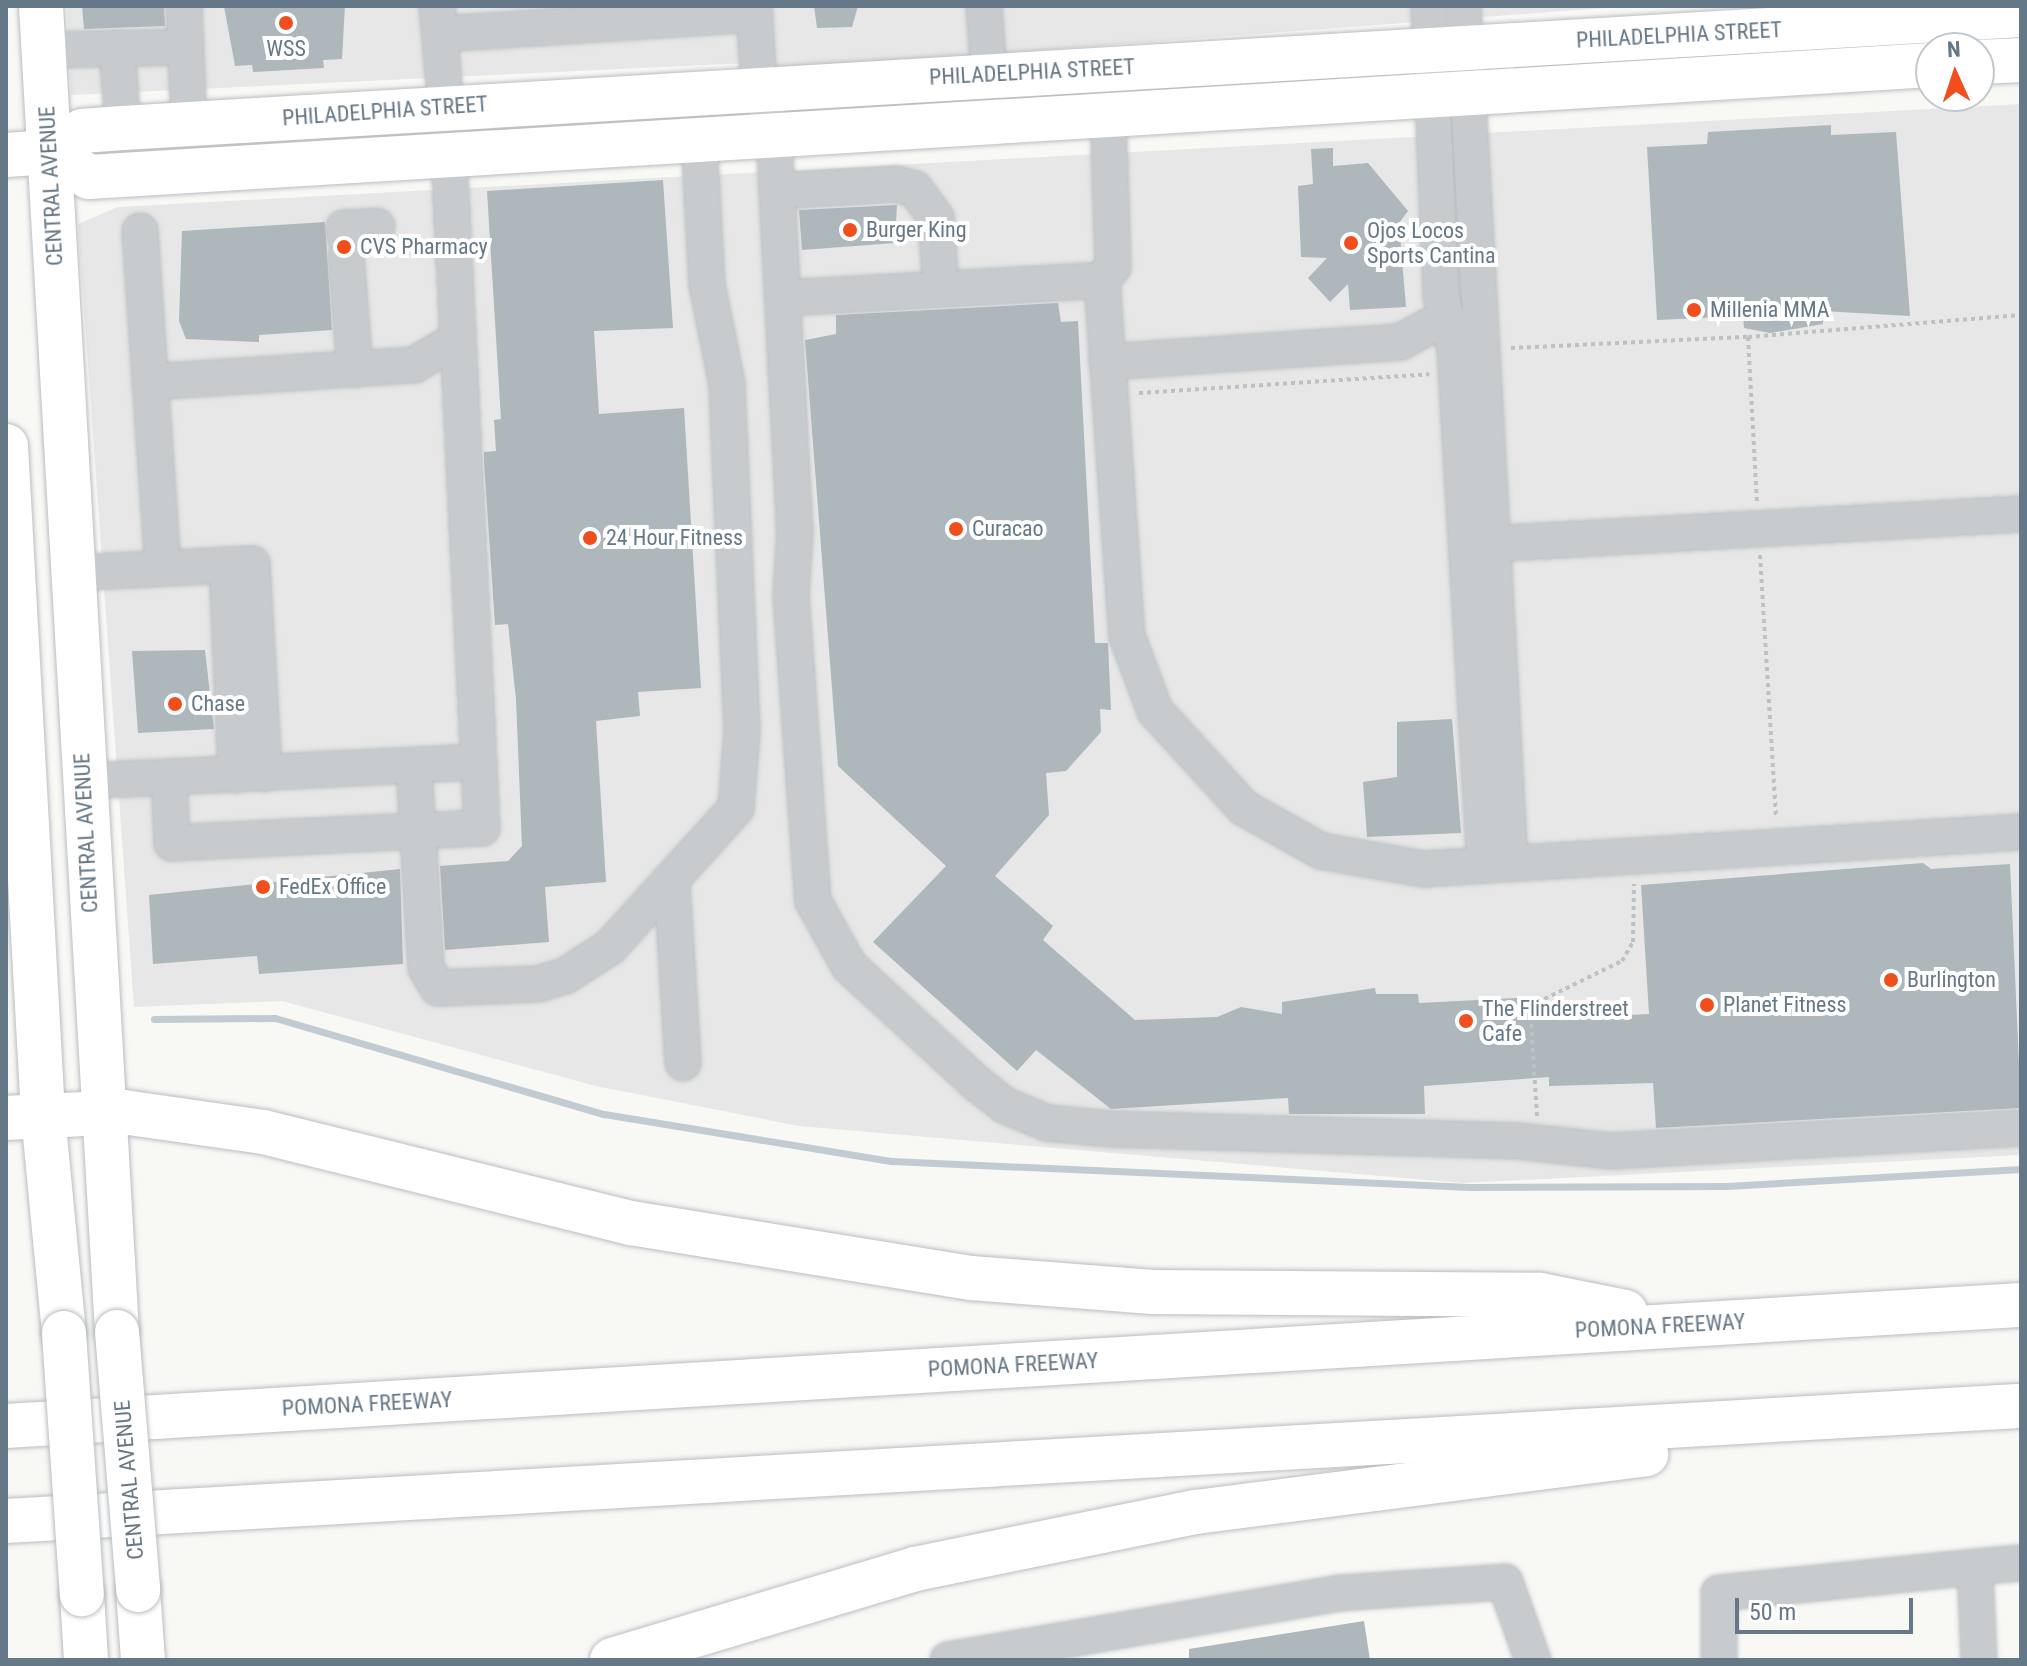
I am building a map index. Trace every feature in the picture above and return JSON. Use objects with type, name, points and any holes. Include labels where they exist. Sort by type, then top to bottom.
[{"type":"main road","name":"CENTRAL AVENUE","points":[[41,6],[100,1112],[143,1660]]},
{"type":"main road","name":"PHILADELPHIA STREET","points":[[6,155],[49,152],[82,131],[989,74],[1453,35],[1849,16],[2021,15]]},
{"type":"main road","points":[[1995,61],[2021,60]]},
{"type":"main road","name":"PHILADELPHIA STREET","points":[[49,152],[89,177],[1915,66]]},
{"type":"main road","points":[[449,154],[459,134],[511,125],[548,101]]},
{"type":"main road","points":[[6,446],[24,1116],[64,1333],[86,1660]]},
{"type":"main road","points":[[10,590],[36,593],[47,604],[63,767],[83,781]]},
{"type":"main road","points":[[24,1116],[100,1112],[263,1132],[631,1223],[940,1274],[1152,1292],[1540,1295],[1690,1324]]},
{"type":"main road","name":"POMONA FREEWAY","points":[[6,1426],[2021,1305]]},
{"type":"main road","points":[[6,1521],[2012,1406]]},
{"type":"main road","points":[[612,1660],[915,1569],[1196,1512],[2012,1406]]},
{"type":"street","points":[[184,6],[189,123]]},
{"type":"street","points":[[984,6],[989,74]]},
{"type":"street","points":[[1429,6],[1453,35],[1449,94],[1446,317],[1471,372]]},
{"type":"street","points":[[446,107],[439,20],[754,10],[759,87],[774,135],[784,298],[807,862],[826,935],[849,966],[995,1098],[1047,1123],[1538,1143],[1611,1151],[2021,1128]]},
{"type":"street","points":[[44,50],[185,47]]},
{"type":"street","points":[[117,48],[123,128]]},
{"type":"street","points":[[1449,94],[1471,372],[1498,864]]},
{"type":"street","points":[[1108,113],[1113,267],[1102,280],[1127,636],[1155,711],[1244,808],[1321,851],[1423,869],[2021,832]]},
{"type":"street","points":[[414,766],[426,968],[438,988],[565,976],[610,947],[672,883],[736,808],[742,731],[727,384],[707,285],[699,139]]},
{"type":"street","points":[[169,777],[172,843],[482,828],[449,154]]},
{"type":"street","points":[[777,191],[896,184],[915,189],[936,218],[941,289]]},
{"type":"street","points":[[355,370],[344,228],[377,226]]},
{"type":"street","points":[[140,231],[163,568]]},
{"type":"street","points":[[784,298],[1102,280]]},
{"type":"street","points":[[1108,378],[1400,342],[1446,317]]},
{"type":"street","points":[[150,382],[414,365],[458,339]]},
{"type":"street","points":[[1480,544],[2021,514]]},
{"type":"street","points":[[72,573],[252,564],[250,774]]},
{"type":"street","points":[[217,566],[250,774]]},
{"type":"street","points":[[83,781],[479,762]]},
{"type":"street","points":[[672,883],[683,1063]]},
{"type":"street","points":[[1719,1660],[1719,1593],[2021,1563]]},
{"type":"street","points":[[1975,1567],[1979,1660]]},
{"type":"street","points":[[948,1660],[1339,1593],[1505,1582],[1533,1660]]},
{"type":"path","points":[[1108,378],[1471,372],[1506,369],[1513,344],[1748,337],[2021,315]]},
{"type":"path","points":[[1748,337],[1778,847]]},
{"type":"path","points":[[1538,1143],[1530,1006],[1622,961],[1633,942],[1630,892],[1647,877]]},
{"type":"shaded area","points":[[67,6],[762,6],[767,62],[71,95]]},
{"type":"shaded area","points":[[771,6],[1631,6],[774,70]]},
{"type":"shaded area","points":[[2021,104],[2021,1155],[1463,1183],[799,1126],[596,1086],[282,1001],[134,1007],[78,224],[118,207],[1915,110],[1995,112],[1995,105]]},
{"type":"building","points":[[82,6],[164,6],[165,26],[84,29]]},
{"type":"building","name":"WSS","points":[[224,6],[345,6],[342,59],[323,60],[324,68],[253,72],[252,65],[235,66]]},
{"type":"building","points":[[814,6],[858,6],[852,27],[817,28]]},
{"type":"building","points":[[1831,125],[1831,135],[1896,132],[1910,316],[1823,311],[1823,324],[1770,333],[1744,328],[1743,316],[1657,320],[1647,147],[1707,144],[1708,132]]},
{"type":"building","name":"Ojos Locos Sports Cantina","points":[[1333,148],[1333,166],[1368,163],[1408,211],[1399,223],[1406,307],[1350,310],[1348,284],[1330,302],[1308,278],[1327,258],[1301,257],[1298,186],[1313,184],[1311,149]]},
{"type":"building","points":[[663,180],[673,328],[594,331],[599,414],[684,408],[701,688],[638,692],[640,716],[596,721],[606,882],[545,887],[549,942],[445,950],[440,866],[508,861],[522,846],[516,699],[508,624],[495,625],[484,462],[484,452],[496,451],[494,420],[501,419],[487,191]]},
{"type":"building","name":"Burger King","points":[[897,205],[895,243],[802,250],[799,210]]},
{"type":"building","name":"CVS Pharmacy","points":[[325,222],[332,330],[259,335],[259,342],[186,339],[179,321],[182,231]]},
{"type":"building","points":[[1058,303],[1061,322],[1078,321],[1095,643],[1108,643],[1111,710],[1100,709],[1101,732],[1066,771],[1046,773],[1049,815],[995,876],[1053,926],[1043,940],[1135,1020],[1217,1017],[1241,1007],[1282,1014],[1282,1002],[1375,988],[1376,994],[1418,994],[1419,1003],[1517,998],[1518,1011],[1582,1005],[1585,1017],[1649,1014],[1641,885],[1923,863],[1931,869],[2010,864],[2021,1108],[1656,1128],[1653,1083],[1549,1086],[1549,1077],[1424,1086],[1425,1114],[1289,1114],[1288,1098],[1111,1109],[1036,1050],[1017,1071],[873,942],[946,866],[838,766],[805,340],[836,334],[836,315]]},
{"type":"building","name":"Chase","points":[[205,650],[214,729],[138,733],[132,651]]},
{"type":"building","points":[[1452,719],[1461,833],[1367,837],[1363,782],[1397,777],[1397,722]]},
{"type":"building","points":[[400,869],[403,964],[259,974],[257,956],[153,964],[149,895]]},
{"type":"building","points":[[1364,1621],[1370,1660],[1189,1660],[1189,1649]]},
{"type":"waterway","points":[[154,1019],[275,1018],[604,1114],[892,1161],[1469,1187],[1727,1186],[2021,1169]]},
{"type":"place","name":"WSS","points":[[286,23]]},
{"type":"place","name":"Burger King","points":[[850,230]]},
{"type":"place","name":"Ojos Locos Sports Cantina","points":[[1351,243]]},
{"type":"place","name":"CVS Pharmacy","points":[[344,247]]},
{"type":"place","name":"Millenia MMA","points":[[1694,310]]},
{"type":"place","name":"Curacao","points":[[956,529]]},
{"type":"place","name":"24 Hour Fitness","points":[[590,538]]},
{"type":"place","name":"Chase","points":[[175,704]]},
{"type":"place","name":"FedEx Office","points":[[263,887]]},
{"type":"place","name":"Burlington","points":[[1891,980]]},
{"type":"place","name":"Planet Fitness","points":[[1707,1005]]},
{"type":"place","name":"The Flinderstreet Cafe","points":[[1466,1021]]}]
